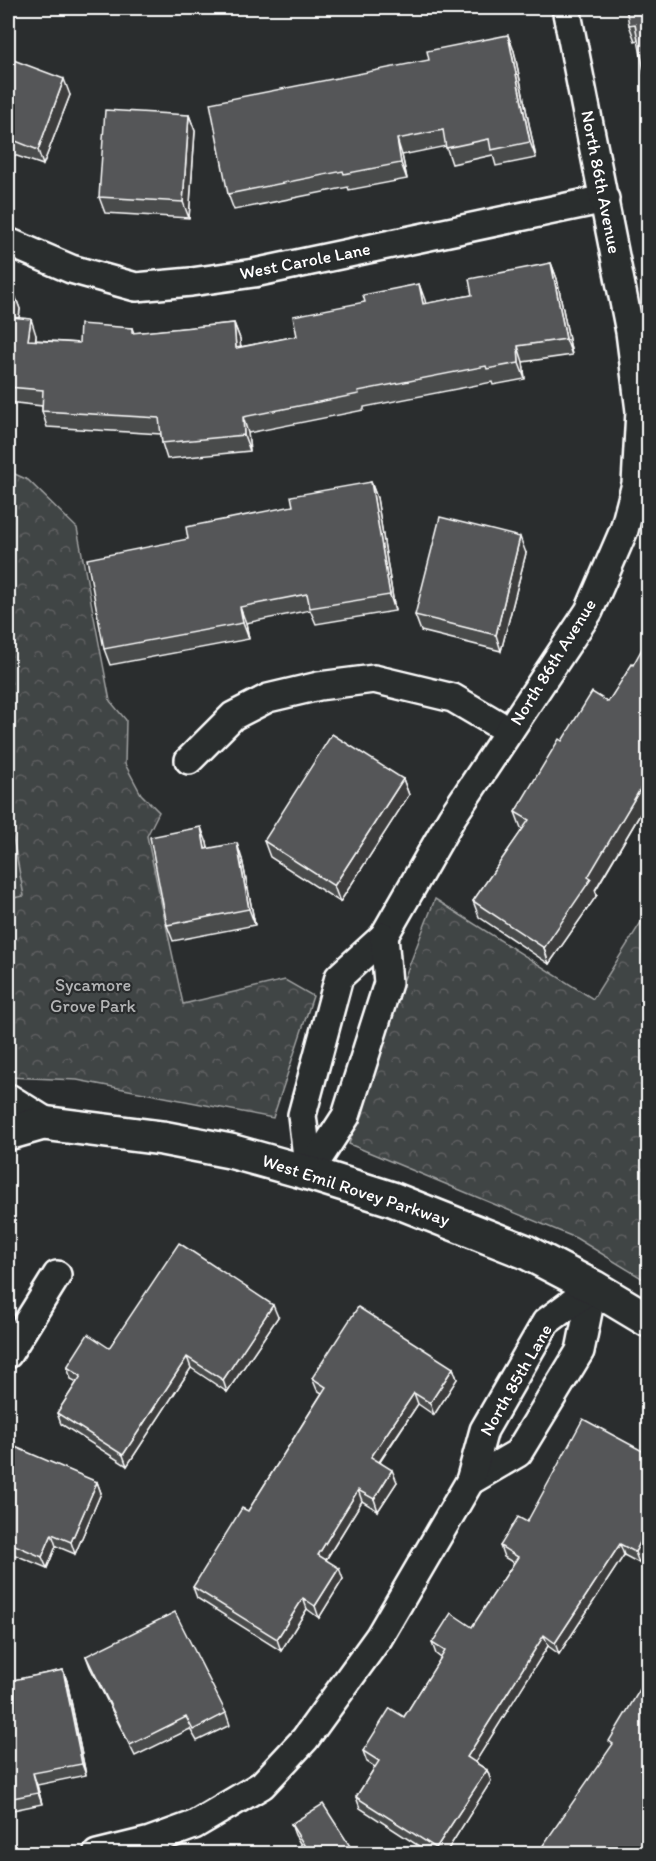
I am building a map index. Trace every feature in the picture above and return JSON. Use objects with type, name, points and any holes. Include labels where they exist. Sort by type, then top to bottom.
[{"type":"street","name":"North 86th Avenue","points":[[309,1173],[302,1115],[339,977],[384,936],[452,817],[589,611],[624,530],[636,483],[640,411],[630,332],[566,8]]},
{"type":"street","name":"West Carole Lane","points":[[8,242],[71,269],[136,286],[147,286],[254,273],[605,198]]},
{"type":"street","points":[[189,760],[232,716],[268,698],[319,686],[374,679],[453,698],[509,731]]},
{"type":"street","points":[[309,1173],[346,1116],[388,983],[384,936]]},
{"type":"street","name":"West Emil Rovey Parkway","points":[[8,1101],[43,1123]]},
{"type":"street","name":"West Emil Rovey Parkway","points":[[8,1133],[43,1123],[162,1138],[230,1151],[309,1173],[393,1199],[526,1252],[593,1287],[648,1320]]},
{"type":"street","points":[[8,1354],[57,1275]]},
{"type":"street","name":"North 85th Lane","points":[[97,1854],[150,1841],[194,1825],[262,1785],[305,1739],[379,1637],[470,1480],[484,1430],[546,1323],[593,1287]]},
{"type":"street","name":"North 85th Lane","points":[[470,1480],[518,1453],[580,1350],[593,1287]]},
{"type":"green space","name":"Sycamore Grove Park","points":[[8,471],[28,480],[77,528],[110,701],[126,720],[125,764],[141,794],[159,812],[147,836],[183,1004],[285,980],[313,996],[273,1118],[77,1080],[8,1077]]},
{"type":"green space","points":[[8,811],[24,896],[8,899]]},
{"type":"green space","points":[[435,899],[593,999],[648,911],[648,1282],[576,1238],[349,1144],[388,1020]]},
{"type":"building","points":[[626,8],[648,8],[648,92],[635,24],[629,25]]},
{"type":"building","points":[[508,35],[530,142],[491,150],[489,139],[446,148],[443,130],[397,139],[401,163],[344,174],[343,171],[228,194],[210,103],[429,60],[427,51]]},
{"type":"building","points":[[8,58],[64,79],[38,150],[8,138]]},
{"type":"building","points":[[105,110],[189,115],[183,202],[99,197]]},
{"type":"building","points":[[551,263],[566,339],[518,346],[519,363],[487,369],[486,366],[358,391],[359,394],[243,417],[244,435],[162,443],[159,418],[42,411],[43,390],[8,387],[8,293],[14,293],[11,317],[31,319],[28,340],[79,343],[80,324],[132,328],[132,333],[234,323],[236,348],[297,336],[293,316],[365,302],[363,295],[419,284],[423,304],[472,295],[469,279]]},
{"type":"building","points":[[371,482],[390,595],[310,608],[307,594],[240,607],[243,623],[104,649],[87,559],[188,539],[186,527],[293,506],[291,496]]},
{"type":"building","points":[[440,517],[520,537],[496,635],[415,615]]},
{"type":"building","points":[[648,599],[648,615],[642,611]]},
{"type":"building","points":[[648,638],[648,776],[588,877],[591,879],[544,948],[473,901],[529,820],[515,812],[559,739],[562,741],[592,692],[608,702]]},
{"type":"building","points":[[332,734],[403,779],[334,886],[264,841]]},
{"type":"building","points":[[201,827],[205,849],[237,843],[249,909],[167,925],[150,837]]},
{"type":"building","points":[[179,1243],[273,1305],[223,1380],[187,1357],[123,1455],[57,1413],[81,1376],[67,1367],[88,1334],[109,1348]]},
{"type":"building","points":[[358,1307],[453,1368],[430,1403],[414,1393],[371,1457],[392,1470],[374,1499],[358,1490],[318,1555],[339,1568],[315,1606],[303,1598],[277,1639],[193,1587],[242,1508],[248,1511],[326,1387],[312,1378]]},
{"type":"building","points":[[583,1419],[648,1454],[648,1527],[635,1552],[620,1544],[555,1643],[544,1635],[467,1757],[487,1770],[436,1848],[356,1797],[379,1761],[363,1751],[390,1708],[404,1717],[445,1651],[432,1643],[451,1613],[472,1627],[518,1557],[500,1546],[518,1517],[527,1522]]},
{"type":"building","points":[[13,1446],[97,1482],[71,1542],[52,1534],[42,1557],[8,1542],[8,1461]]},
{"type":"building","points":[[175,1612],[226,1713],[193,1730],[186,1717],[130,1745],[86,1656]]},
{"type":"building","points":[[63,1670],[82,1764],[33,1773],[38,1793],[8,1799],[8,1681]]},
{"type":"building","points":[[648,1676],[648,1842],[640,1854],[537,1854],[613,1744],[609,1741]]},
{"type":"building","points":[[323,1804],[355,1854],[297,1854],[306,1848],[291,1824]]}]
